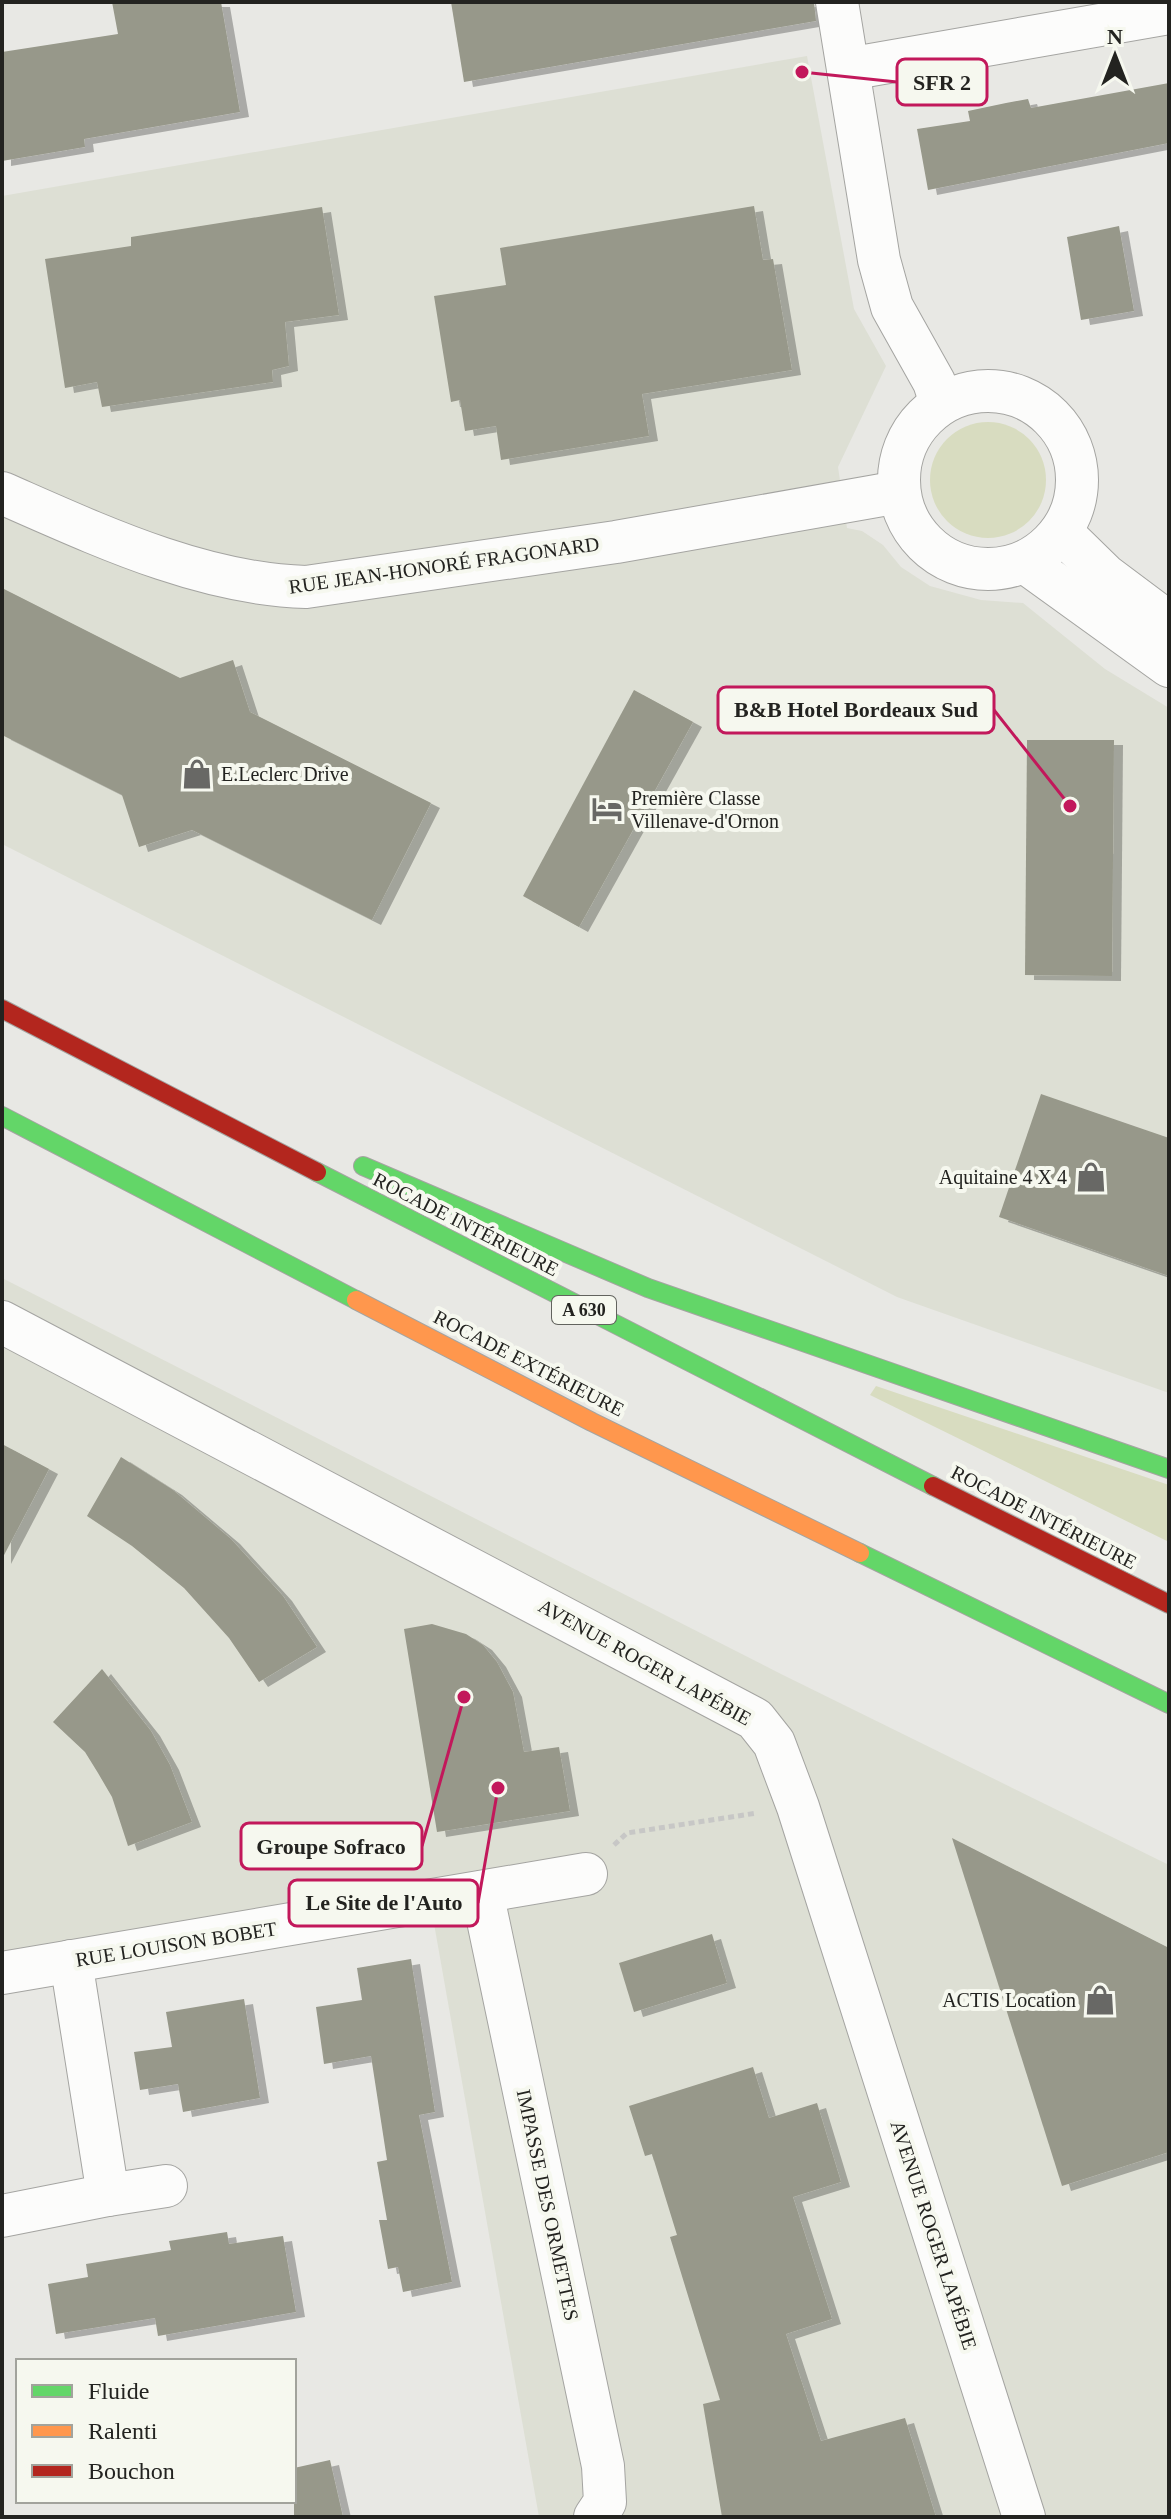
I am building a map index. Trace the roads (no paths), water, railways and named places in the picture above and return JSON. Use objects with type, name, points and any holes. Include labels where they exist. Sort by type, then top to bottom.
[{"type":"highway","name":"ROCADE INTÉRIEURE","points":[[2,1009],[634,1336],[1169,1604]]},
{"type":"highway","points":[[31,1024],[266,1125]]},
{"type":"highway","name":"ROCADE EXTÉRIEURE","points":[[2,1116],[592,1422],[1169,1704]]},
{"type":"highway","points":[[340,1156],[648,1288],[1169,1469]]},
{"type":"street","points":[[837,2],[879,260],[892,307],[934,382],[941,403]]},
{"type":"street","points":[[848,69],[1169,13]]},
{"type":"street","points":[[973,391],[1009,392],[1041,407],[1065,432],[1077,465],[1076,501],[1061,532],[1045,550],[1025,562],[999,569],[971,568],[945,558],[923,541],[907,519],[899,492],[899,466],[907,441],[921,420],[941,403],[973,391]]},
{"type":"street","name":"RUE JEAN-HONORÉ FRAGONARD","points":[[2,493],[206,574],[260,586],[306,587],[616,542],[899,492]]},
{"type":"street","points":[[1061,532],[1105,575],[1169,623]]},
{"type":"street","points":[[1025,562],[1169,666]]},
{"type":"street","name":"AVENUE ROGER LAPÉBIE","points":[[2,1322],[732,1704],[755,1719],[774,1743],[798,1807],[1024,2517]]},
{"type":"street","name":"RUE LOUISON BOBET","points":[[2,1973],[586,1874]]},
{"type":"street","name":"IMPASSE DES ORMETTES","points":[[482,1892],[603,2466],[605,2502],[595,2517]]},
{"type":"street","points":[[71,1961],[108,2195]]},
{"type":"street","points":[[2,2216],[166,2186]]},
{"type":"place","name":"SFR 2","points":[[802,72]]},
{"type":"place","name":"E.Leclerc Drive","points":[[197,774]]},
{"type":"place","name":"B&B Hotel Bordeaux Sud","points":[[1070,806]]},
{"type":"place","name":"Première Classe Villenave-d'Ornon","points":[[607,809]]},
{"type":"place","name":"Aquitaine 4 X 4","points":[[1091,1177]]},
{"type":"place","name":"Groupe Sofraco","points":[[464,1697]]},
{"type":"place","name":"Le Site de l'Auto","points":[[498,1788]]},
{"type":"place","name":"ACTIS Location","points":[[1100,2000]]}]
